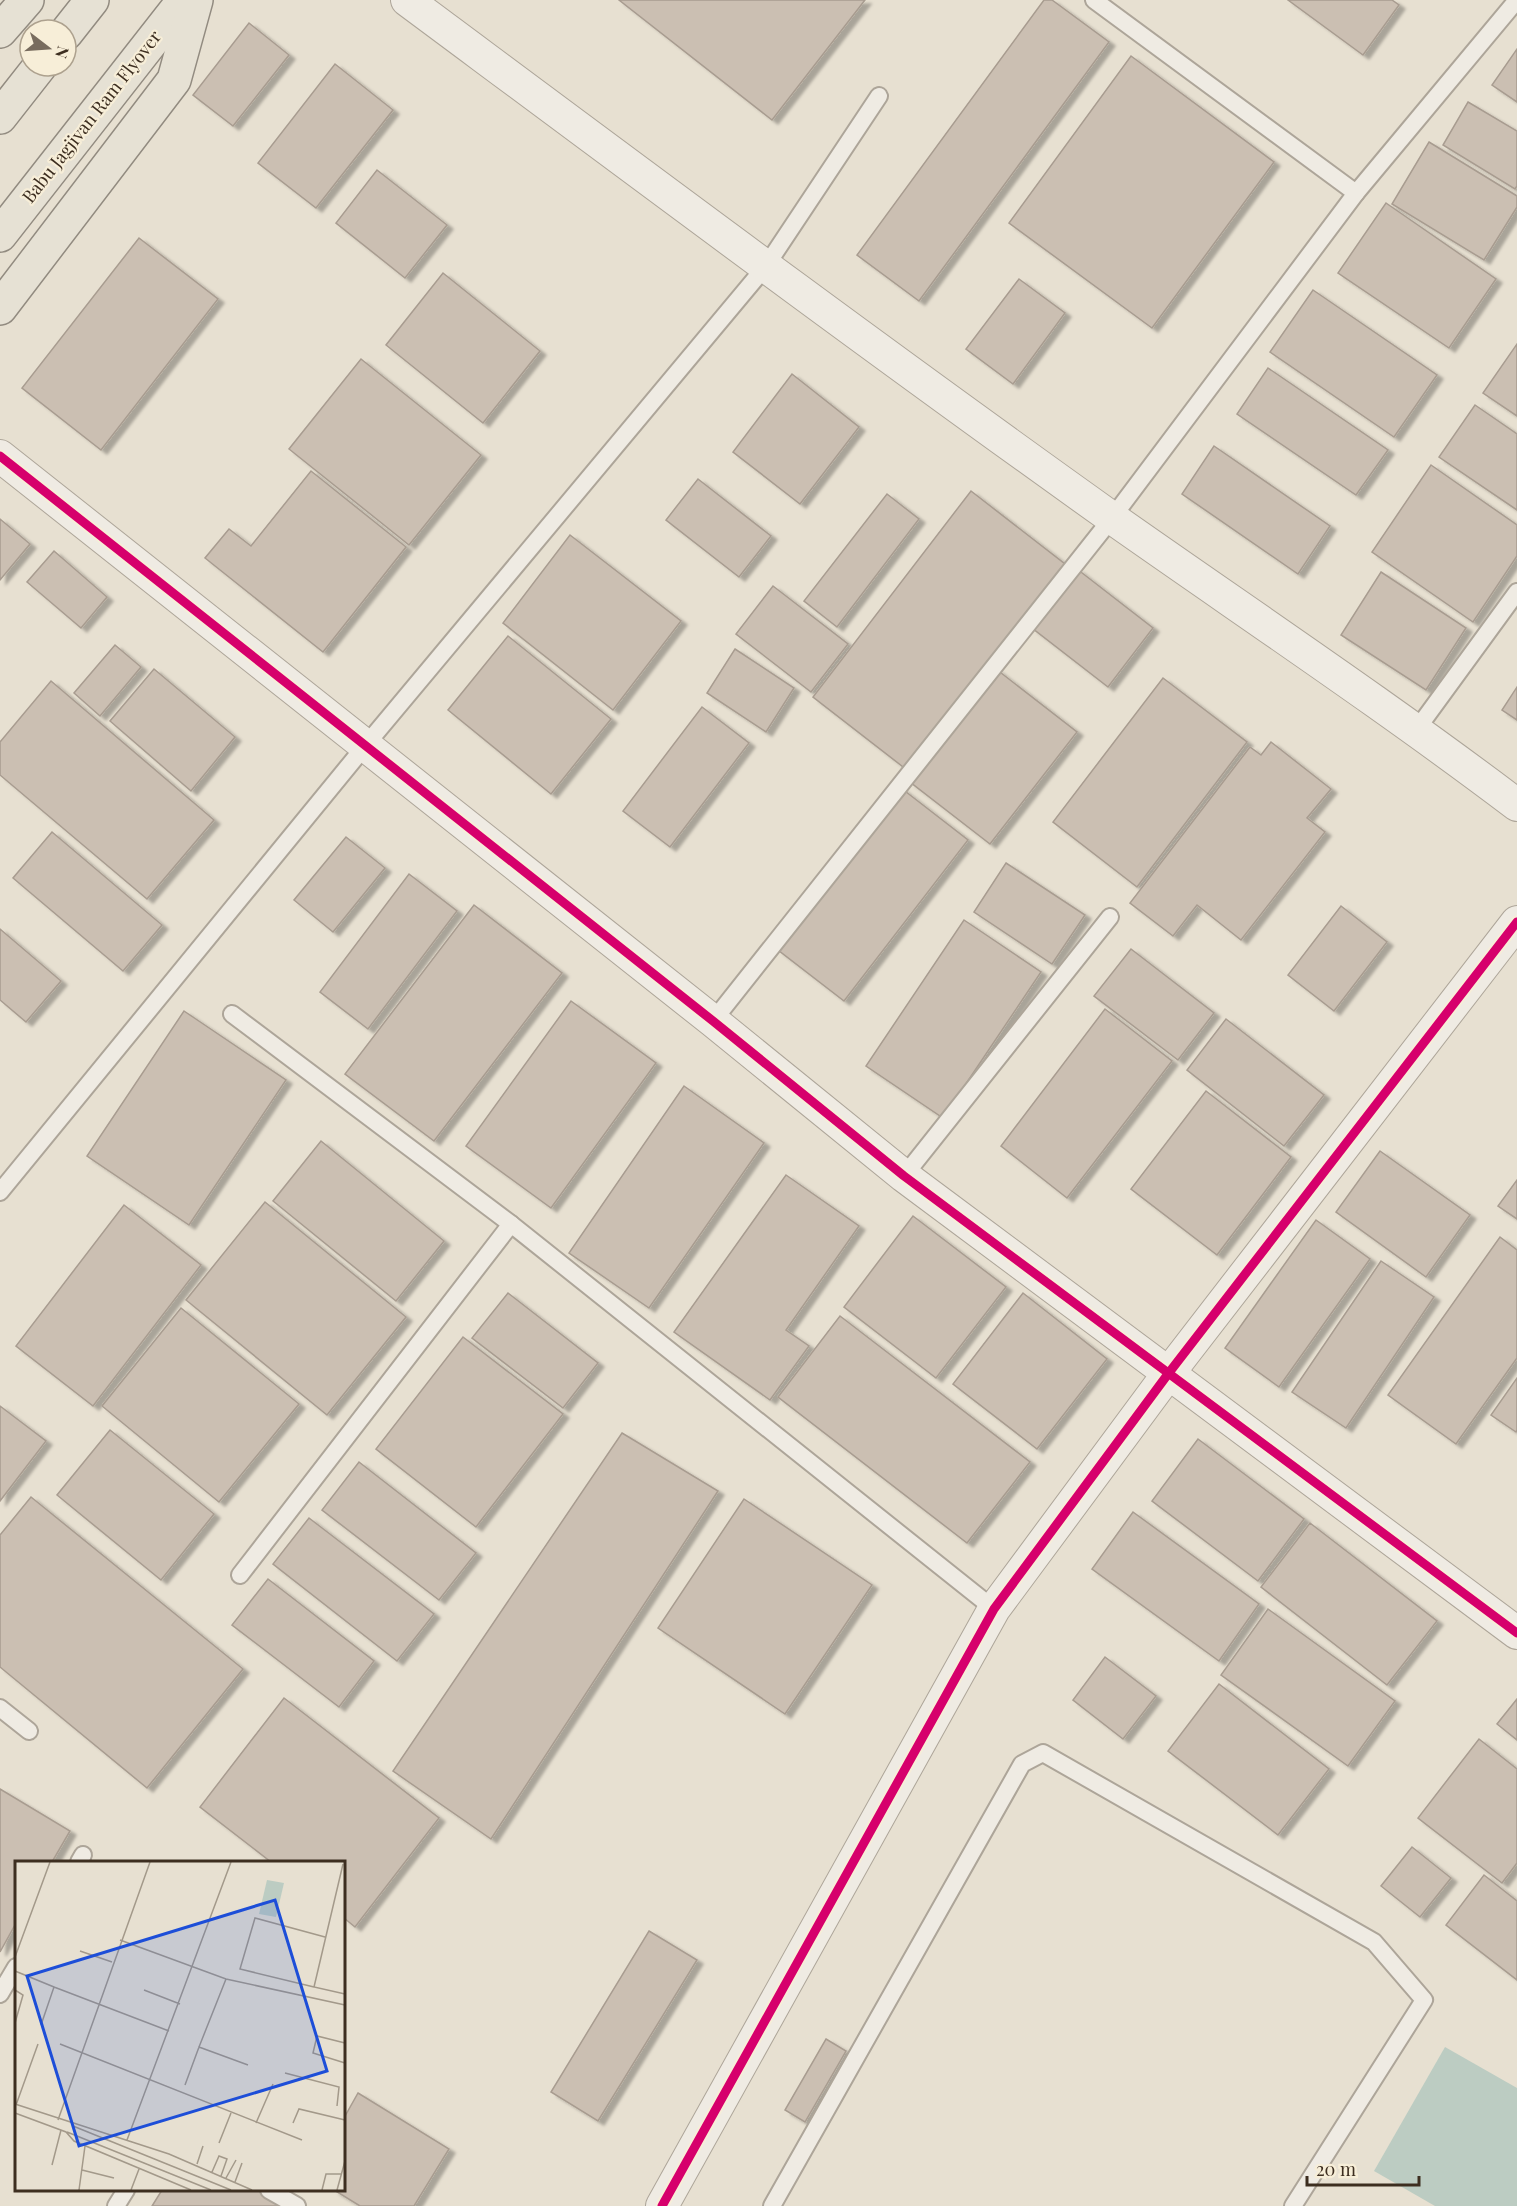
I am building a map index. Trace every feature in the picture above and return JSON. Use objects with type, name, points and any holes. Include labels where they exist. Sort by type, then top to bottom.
[{"type":"main road","points":[[0,31],[27,0]]},
{"type":"main road","points":[[78,18],[92,0]]},
{"type":"main road","name":"Babu Jagjivan Ram Flyover","points":[[0,235],[184,0]]},
{"type":"main road","points":[[0,308],[174,80],[196,0]]},
{"type":"main road","points":[[0,117],[31,78]]},
{"type":"street","points":[[407,0],[1112,518],[1417,729],[1517,804]]},
{"type":"street","points":[[0,456],[713,1021],[904,1176],[1517,1633]]},
{"type":"street","points":[[662,2206],[994,1609],[1168,1374],[1517,922]]},
{"type":"lane","points":[[1094,0],[1356,193]]},
{"type":"lane","points":[[713,1021],[1112,518],[1356,193],[1517,0]]},
{"type":"lane","points":[[0,1192],[365,746],[766,266],[879,96]]},
{"type":"lane","points":[[1417,729],[1517,592]]},
{"type":"lane","points":[[904,1176],[1110,917]]},
{"type":"lane","points":[[232,1014],[512,1224],[994,1609]]},
{"type":"lane","points":[[240,1575],[512,1224]]},
{"type":"lane","points":[[0,1708],[28,1731]]},
{"type":"lane","points":[[772,2206],[1022,1764],[1043,1753],[1374,1942],[1424,2000],[1293,2206]]},
{"type":"lane","points":[[0,1994],[15,1969]]},
{"type":"lane","points":[[116,2206],[125,2191]]},
{"type":"lane","points":[[271,2191],[297,2206]]},
{"type":"shaded area","points":[[1445,2047],[1517,2088],[1517,2206],[1435,2206],[1374,2171]]},
{"type":"building","points":[[619,0],[865,0],[772,120]]},
{"type":"building","points":[[1044,0],[1052,0],[1109,42],[919,301],[857,255]]},
{"type":"building","points":[[1288,0],[1392,0],[1399,5],[1363,55]]},
{"type":"building","points":[[249,23],[289,55],[233,126],[193,95]]},
{"type":"building","points":[[1517,49],[1517,102],[1492,85]]},
{"type":"building","points":[[1131,56],[1274,162],[1152,328],[1009,223]]},
{"type":"building","points":[[335,64],[393,110],[316,208],[258,163]]},
{"type":"building","points":[[1468,102],[1517,131],[1517,186],[1515,189],[1443,145]]},
{"type":"building","points":[[1429,142],[1517,196],[1517,207],[1484,260],[1392,204]]},
{"type":"building","points":[[377,170],[447,225],[405,278],[336,223]]},
{"type":"building","points":[[1386,203],[1496,279],[1449,348],[1338,273]]},
{"type":"building","points":[[139,238],[218,299],[101,450],[22,388]]},
{"type":"building","points":[[443,273],[540,351],[483,423],[386,345]]},
{"type":"building","points":[[1019,279],[1065,313],[1013,384],[966,349]]},
{"type":"building","points":[[1313,290],[1437,375],[1394,437],[1270,352]]},
{"type":"building","points":[[1517,344],[1517,416],[1483,393]]},
{"type":"building","points":[[361,359],[481,455],[409,545],[289,449]]},
{"type":"building","points":[[1268,368],[1388,450],[1356,495],[1237,414]]},
{"type":"building","points":[[792,374],[859,427],[800,504],[733,452]]},
{"type":"building","points":[[1475,405],[1517,434],[1517,510],[1439,457]]},
{"type":"building","points":[[1214,446],[1330,526],[1298,574],[1182,494]]},
{"type":"building","points":[[1431,465],[1517,525],[1517,556],[1473,622],[1372,552]]},
{"type":"building","points":[[311,471],[406,547],[323,652],[205,558],[229,529],[251,546]]},
{"type":"building","points":[[698,479],[771,536],[739,577],[666,520]]},
{"type":"building","points":[[971,491],[1065,564],[907,770],[813,697]]},
{"type":"building","points":[[887,494],[919,519],[837,627],[804,601]]},
{"type":"building","points":[[0,519],[30,544],[0,580]]},
{"type":"building","points":[[570,535],[681,621],[613,710],[503,623]]},
{"type":"building","points":[[54,551],[107,597],[81,628],[27,582]]},
{"type":"building","points":[[1077,569],[1153,628],[1108,687],[1032,628]]},
{"type":"building","points":[[1381,572],[1466,628],[1426,690],[1341,635]]},
{"type":"building","points":[[773,586],[848,644],[811,692],[736,634]]},
{"type":"building","points":[[508,636],[611,719],[551,794],[448,710]]},
{"type":"building","points":[[115,645],[141,667],[100,716],[74,693]]},
{"type":"building","points":[[735,649],[794,688],[766,732],[707,693]]},
{"type":"building","points":[[154,669],[235,737],[191,791],[110,721]]},
{"type":"building","points":[[996,669],[1077,732],[990,844],[910,782]]},
{"type":"building","points":[[1163,678],[1247,742],[1137,887],[1053,822]]},
{"type":"building","points":[[51,681],[214,820],[147,899],[0,775],[0,742]]},
{"type":"building","points":[[1517,687],[1517,720],[1502,710]]},
{"type":"building","points":[[702,707],[749,743],[670,847],[623,811]]},
{"type":"building","points":[[1271,742],[1331,789],[1307,818],[1325,832],[1241,940],[1197,905],[1173,936],[1130,903],[1250,747],[1261,755]]},
{"type":"building","points":[[901,788],[968,840],[844,1001],[778,950]]},
{"type":"building","points":[[52,832],[162,925],[123,971],[13,878]]},
{"type":"building","points":[[346,837],[385,868],[333,932],[294,900]]},
{"type":"building","points":[[1006,863],[1085,915],[1052,964],[974,912]]},
{"type":"building","points":[[409,874],[457,911],[368,1029],[320,992]]},
{"type":"building","points":[[474,905],[562,973],[434,1141],[345,1074]]},
{"type":"building","points":[[1341,906],[1387,942],[1334,1011],[1288,975]]},
{"type":"building","points":[[964,920],[1041,972],[943,1118],[866,1066]]},
{"type":"building","points":[[0,929],[61,981],[26,1022],[0,1000]]},
{"type":"building","points":[[1131,949],[1214,1013],[1178,1060],[1094,996]]},
{"type":"building","points":[[571,1001],[656,1063],[551,1208],[466,1146]]},
{"type":"building","points":[[1105,1009],[1172,1061],[1067,1198],[1001,1146]]},
{"type":"building","points":[[184,1011],[286,1080],[189,1225],[87,1156]]},
{"type":"building","points":[[1226,1019],[1324,1095],[1284,1146],[1187,1070]]},
{"type":"building","points":[[684,1086],[764,1143],[649,1308],[569,1253]]},
{"type":"building","points":[[1206,1091],[1291,1157],[1217,1255],[1131,1189]]},
{"type":"building","points":[[321,1141],[444,1241],[396,1301],[273,1201]]},
{"type":"building","points":[[1380,1151],[1470,1215],[1426,1277],[1336,1212]]},
{"type":"building","points":[[786,1175],[859,1226],[786,1330],[809,1346],[770,1400],[674,1332]]},
{"type":"building","points":[[1517,1180],[1517,1219],[1498,1206]]},
{"type":"building","points":[[265,1202],[406,1317],[327,1415],[186,1300]]},
{"type":"building","points":[[124,1205],[201,1265],[93,1406],[16,1346]]},
{"type":"building","points":[[913,1216],[1006,1287],[936,1378],[844,1307]]},
{"type":"building","points":[[1316,1220],[1370,1259],[1279,1387],[1225,1348]]},
{"type":"building","points":[[1500,1237],[1517,1250],[1517,1358],[1456,1444],[1388,1395]]},
{"type":"building","points":[[1381,1261],[1434,1297],[1346,1428],[1292,1392]]},
{"type":"building","points":[[508,1293],[598,1363],[563,1408],[472,1338]]},
{"type":"building","points":[[1023,1293],[1107,1359],[1037,1449],[953,1384]]},
{"type":"building","points":[[181,1308],[299,1404],[219,1502],[102,1406]]},
{"type":"building","points":[[840,1316],[1030,1462],[967,1543],[778,1397]]},
{"type":"building","points":[[463,1337],[563,1414],[476,1527],[376,1449]]},
{"type":"building","points":[[1517,1378],[1517,1430],[1516,1432],[1491,1415]]},
{"type":"building","points":[[0,1406],[46,1441],[0,1501]]},
{"type":"building","points":[[110,1430],[214,1514],[161,1580],[57,1495]]},
{"type":"building","points":[[622,1433],[718,1491],[491,1839],[393,1771]]},
{"type":"building","points":[[1198,1439],[1304,1519],[1258,1581],[1152,1501]]},
{"type":"building","points":[[359,1462],[476,1553],[439,1600],[322,1510]]},
{"type":"building","points":[[31,1497],[243,1669],[147,1788],[0,1667],[0,1535]]},
{"type":"building","points":[[744,1499],[872,1585],[785,1714],[658,1628]]},
{"type":"building","points":[[1133,1512],[1259,1604],[1219,1661],[1092,1569]]},
{"type":"building","points":[[309,1518],[434,1614],[397,1661],[273,1564]]},
{"type":"building","points":[[1310,1523],[1437,1621],[1387,1685],[1261,1587]]},
{"type":"building","points":[[268,1579],[374,1661],[339,1707],[232,1625]]},
{"type":"building","points":[[1268,1609],[1395,1701],[1348,1766],[1221,1675]]},
{"type":"building","points":[[1105,1657],[1156,1696],[1123,1739],[1073,1700]]},
{"type":"building","points":[[1219,1684],[1329,1769],[1278,1835],[1168,1751]]},
{"type":"building","points":[[284,1698],[439,1818],[355,1927],[345,1919],[345,1861],[270,1861],[200,1807]]},
{"type":"building","points":[[1517,1699],[1517,1740],[1497,1724]]},
{"type":"building","points":[[1479,1739],[1517,1769],[1517,1863],[1502,1883],[1418,1818]]},
{"type":"building","points":[[0,1789],[70,1831],[53,1861],[15,1861],[15,1925],[0,1952]]},
{"type":"building","points":[[1412,1847],[1451,1878],[1420,1917],[1381,1886]]},
{"type":"building","points":[[1484,1875],[1517,1901],[1517,1980],[1446,1925]]},
{"type":"building","points":[[649,1931],[697,1960],[598,2121],[551,2092]]},
{"type":"building","points":[[826,2039],[846,2051],[805,2122],[785,2110]]},
{"type":"building","points":[[358,2093],[449,2149],[414,2206],[360,2206],[336,2191],[345,2191],[345,2116]]},
{"type":"building","points":[[161,2191],[261,2191],[286,2206],[152,2206]]},
{"type":"cycle path","points":[[0,456],[713,1021],[904,1176],[1517,1633]]},
{"type":"cycle path","points":[[662,2206],[994,1609],[1168,1374],[1517,922]]}]
